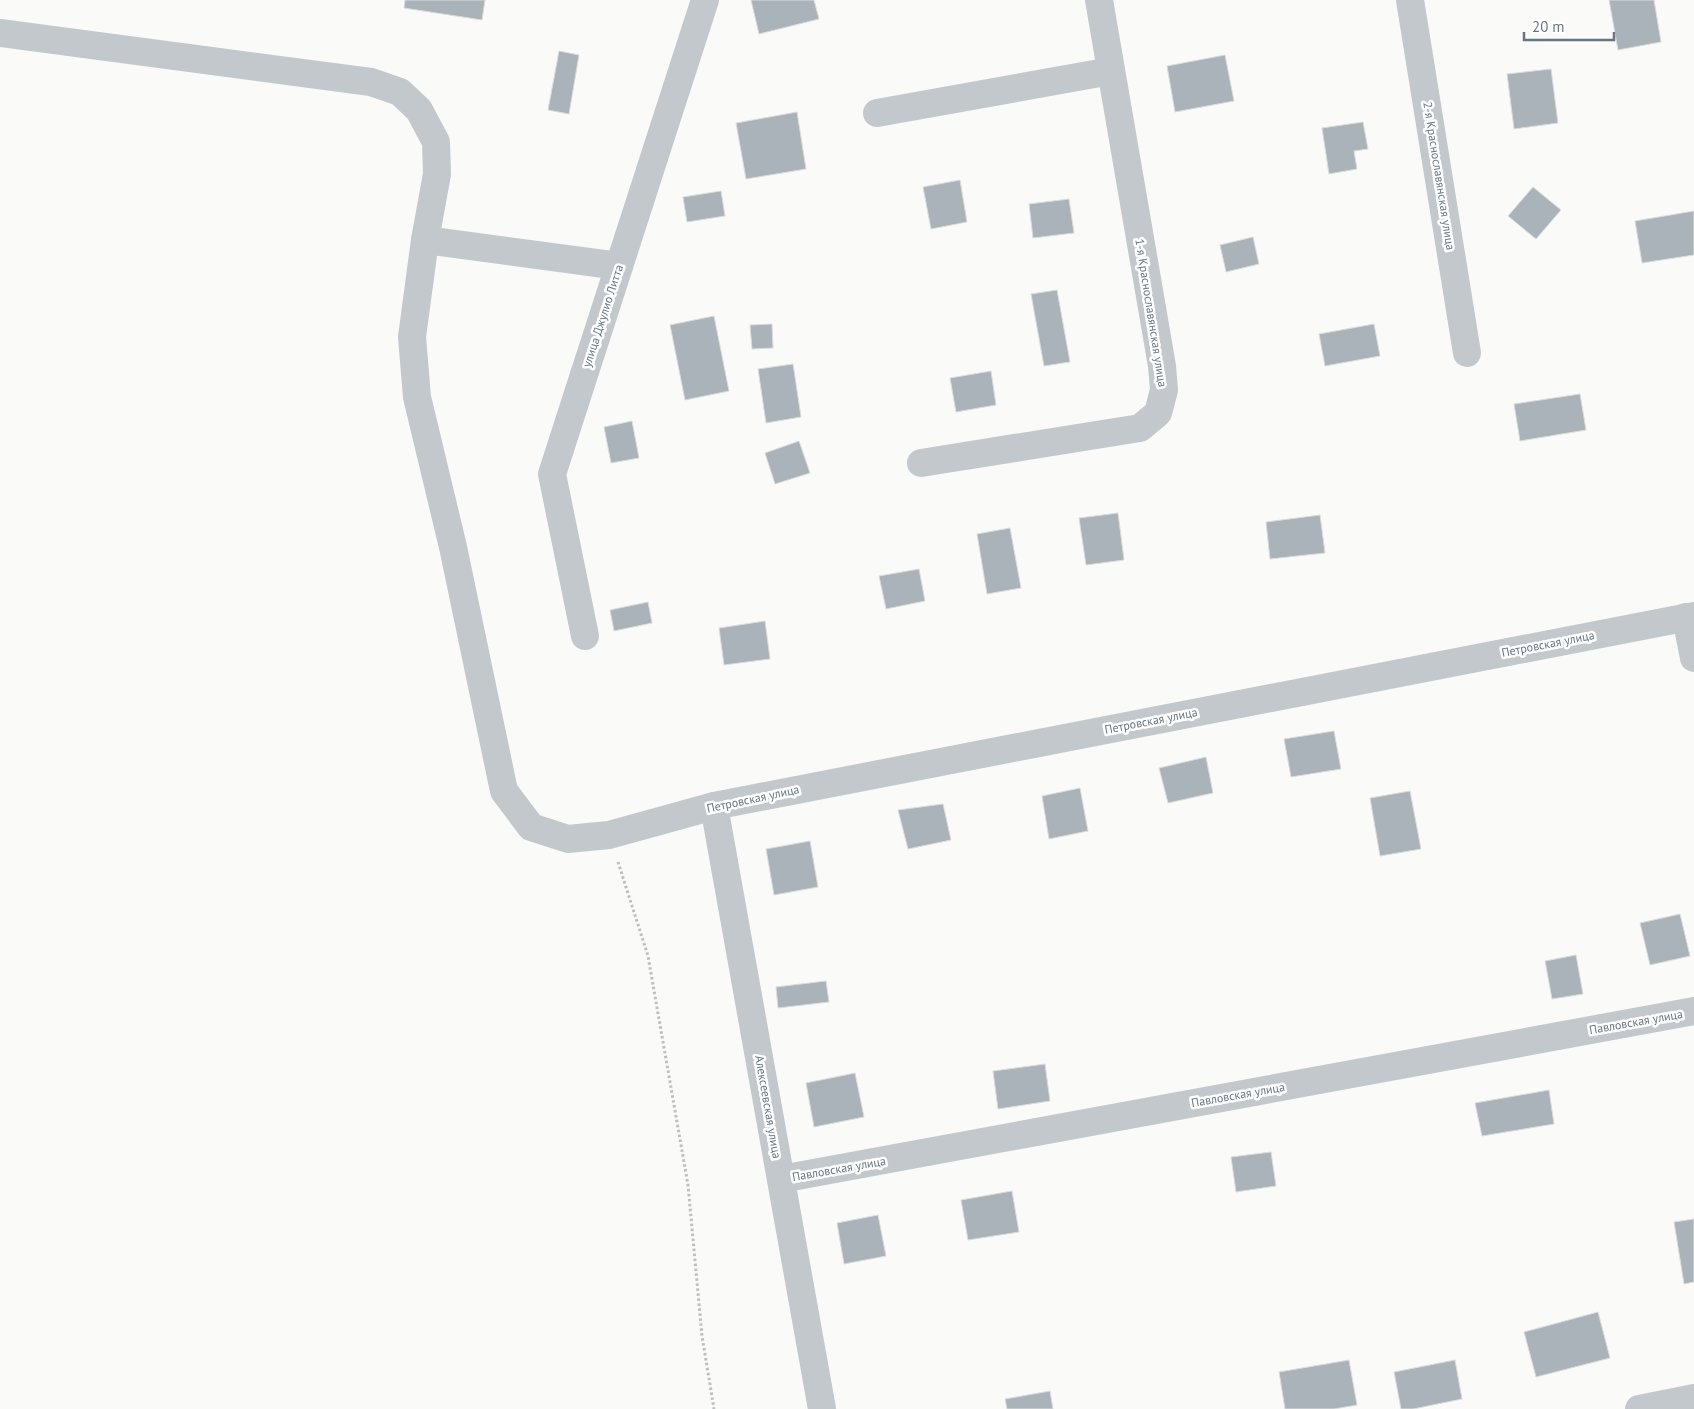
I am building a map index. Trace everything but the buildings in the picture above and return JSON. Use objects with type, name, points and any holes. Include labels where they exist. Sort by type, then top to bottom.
[{"type":"street","name":"улица Джулио Литта","points":[[585,636],[552,474],[705,0]]},
{"type":"street","name":"1-я Краснославянская улица","points":[[921,463],[1140,428],[1158,413],[1164,390],[1162,366],[1099,0]]},
{"type":"street","name":"2-я Краснославянская улица","points":[[1410,0],[1467,353]]},
{"type":"street","name":"Петровская улица","points":[[0,34],[371,82],[400,92],[419,110],[436,142],[437,174],[425,240],[412,337],[417,397],[452,547],[504,790],[531,827],[568,839],[609,835],[714,806],[1690,616]]},
{"type":"street","points":[[877,113],[1111,71]]},
{"type":"street","points":[[425,240],[619,266]]},
{"type":"street","points":[[1690,616],[1694,658]]},
{"type":"street","name":"Алексеевская улица","points":[[714,806],[822,1409]]},
{"type":"street","name":"Павловская улица","points":[[781,1179],[1694,1011]]},
{"type":"street","points":[[1639,1409],[1694,1398]]},
{"type":"path","points":[[609,835],[648,956],[688,1185],[702,1336],[714,1409]]}]
